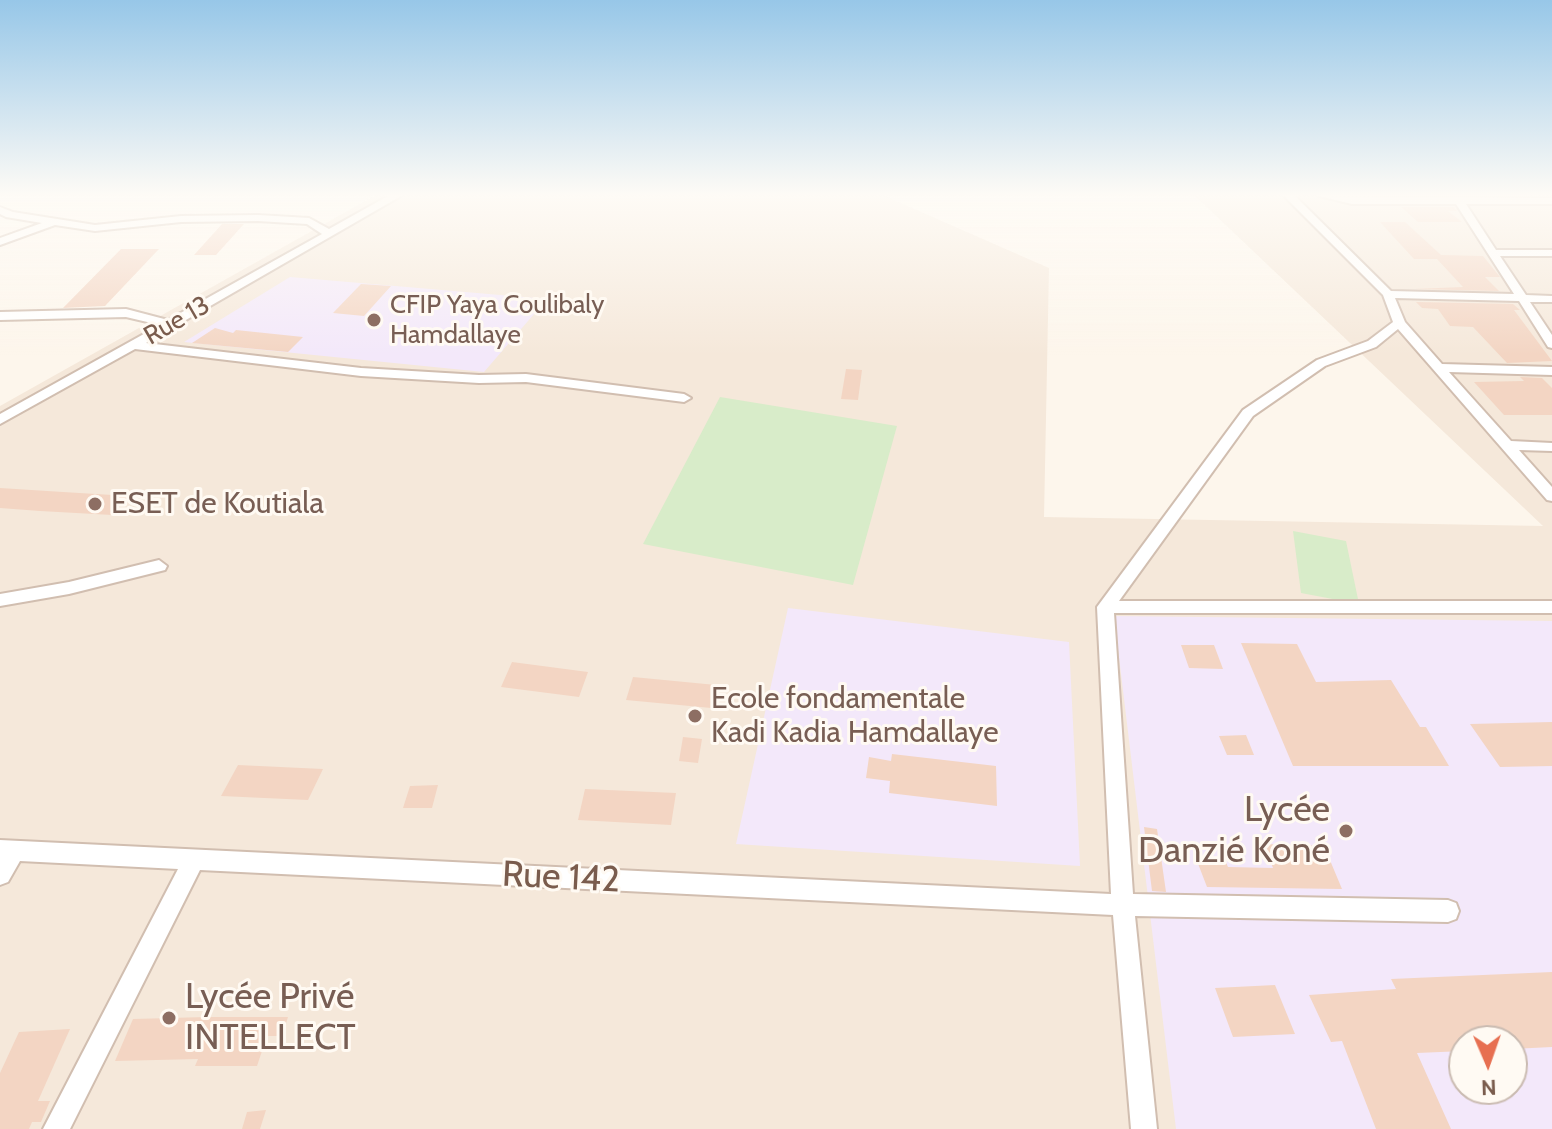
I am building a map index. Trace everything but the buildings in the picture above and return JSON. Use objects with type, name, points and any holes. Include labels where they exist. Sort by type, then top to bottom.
[{"type":"street","name":"Rue 13","points":[[0,420],[301,249]]},
{"type":"street","points":[[1342,249],[1388,294],[1399,323],[1552,496]]},
{"type":"street","points":[[1488,249],[1552,344]]},
{"type":"street","points":[[1491,253],[1552,253]]},
{"type":"street","points":[[1388,294],[1552,299]]},
{"type":"street","points":[[0,316],[126,313],[171,324]]},
{"type":"street","points":[[1144,1129],[1123,905],[1105,607],[1248,413],[1321,363],[1372,344],[1399,323]]},
{"type":"street","points":[[136,345],[361,372],[479,379],[526,378],[684,398]]},
{"type":"street","points":[[1438,368],[1552,371]]},
{"type":"street","points":[[1507,445],[1552,447]]},
{"type":"street","points":[[0,600],[69,588],[159,566]]},
{"type":"street","points":[[1105,607],[1552,607]]},
{"type":"street","points":[[0,875],[8,850]]},
{"type":"street","name":"Rue 142","points":[[8,850],[1123,905],[1448,911]]},
{"type":"street","points":[[56,1129],[193,861]]},
{"type":"shaded area","points":[[280,249],[1005,249],[1049,268],[1044,517],[1543,526],[1251,249],[1552,249],[1552,1129],[0,1129],[0,406]]},
{"type":"shaded area","name":"CFIP Yaya Coulibaly Hamdallaye","points":[[290,277],[547,299],[484,372],[184,342]]},
{"type":"shaded area","points":[[788,608],[1069,642],[1080,866],[736,844]]},
{"type":"shaded area","name":"Lycée Danzié Koné","points":[[1114,616],[1552,621],[1552,1129],[1176,1129]]},
{"type":"green space","points":[[720,397],[897,426],[853,585],[643,544]]},
{"type":"green space","points":[[1293,531],[1346,541],[1359,604],[1301,593]]},
{"type":"place","name":"CFIP Yaya Coulibaly Hamdallaye","points":[[374,320]]},
{"type":"place","name":"ESET de Koutiala","points":[[95,504]]},
{"type":"place","name":"Ecole fondamentale Kadi Kadia Hamdallaye","points":[[695,716]]},
{"type":"place","name":"Lycée Danzié Koné","points":[[1346,831]]},
{"type":"place","name":"Lycée Privé INTELLECT","points":[[169,1018]]}]
